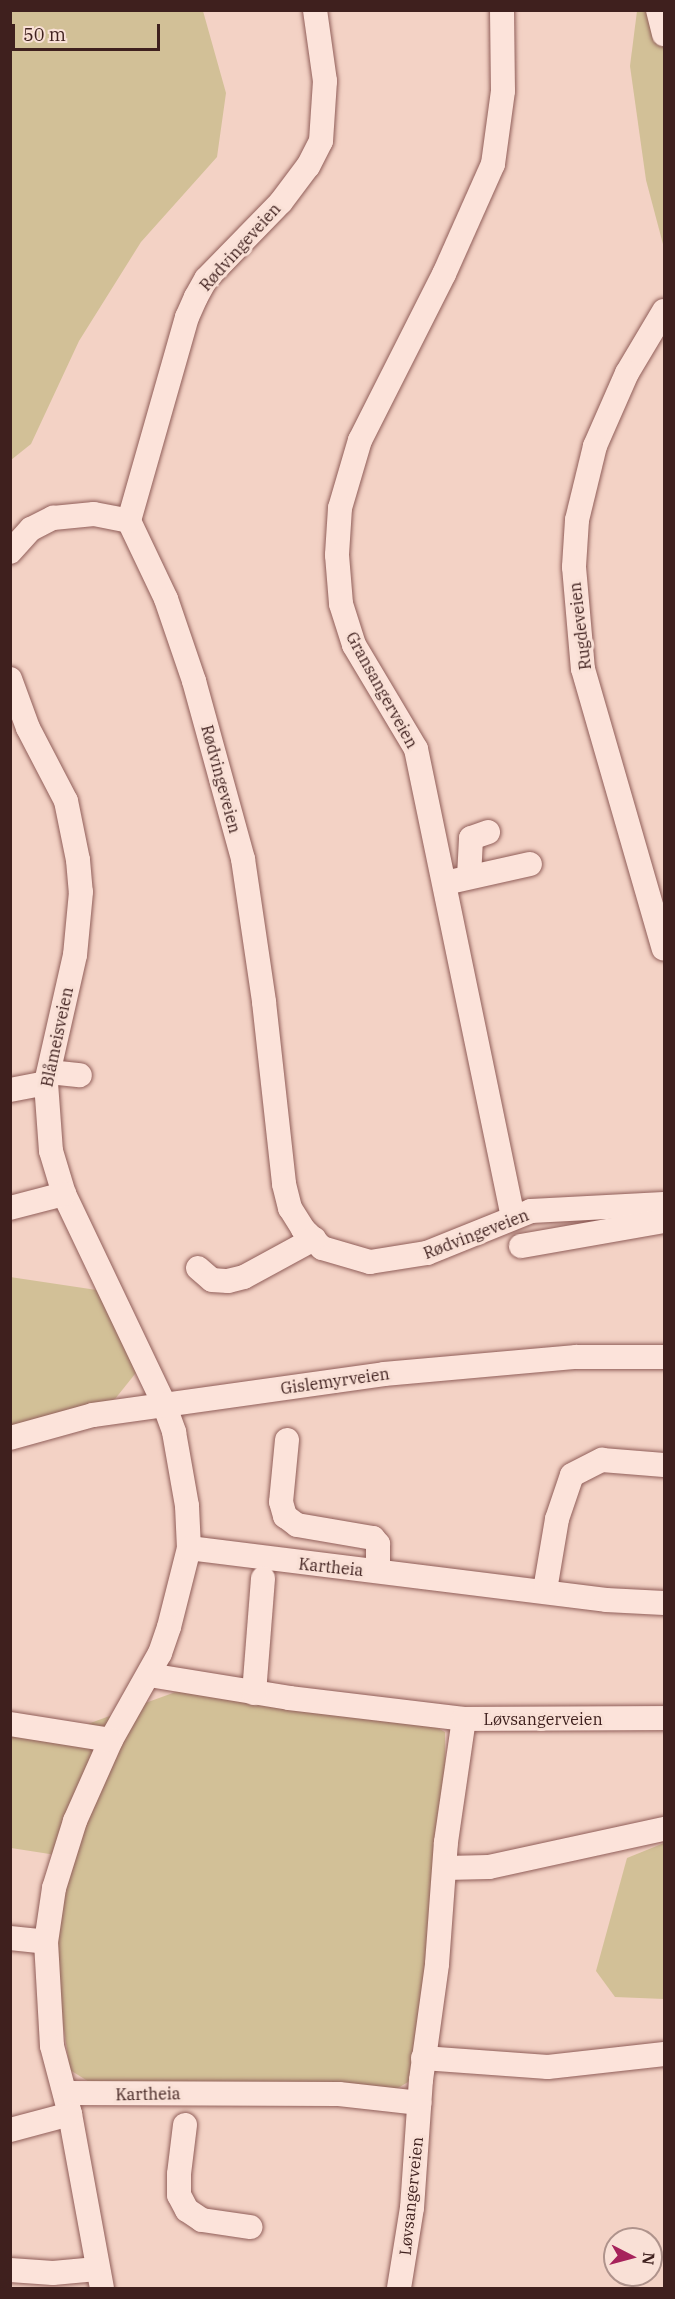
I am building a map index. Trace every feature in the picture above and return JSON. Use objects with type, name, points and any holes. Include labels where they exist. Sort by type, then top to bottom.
[{"type":"street","name":"Rødvingeveien","points":[[315,10],[325,81],[321,141],[308,166],[281,202],[206,279],[196,297],[184,326],[129,521],[166,599],[222,779],[243,859],[264,1002],[284,1184],[290,1208],[322,1248],[354,1260],[389,1262],[474,1237],[513,1216],[531,1211],[664,1204]]},
{"type":"street","name":"Gransangerveien","points":[[502,10],[503,91],[493,164],[444,274],[360,440],[345,485],[337,531],[338,579],[346,624],[368,670],[416,749],[513,1216]]},
{"type":"street","points":[[658,10],[664,34]]},
{"type":"street","name":"Rugdeveien","points":[[664,311],[627,373],[595,446],[578,520],[573,567],[583,669],[664,947]]},
{"type":"street","points":[[10,552],[31,529],[53,518],[94,514],[129,521]]},
{"type":"street","name":"Blåmeisveien","points":[[10,679],[19,733],[66,801],[81,892],[75,955],[47,1078],[46,1126],[64,1194],[164,1404]]},
{"type":"street","points":[[469,877],[471,838],[488,832]]},
{"type":"street","points":[[445,883],[530,864]]},
{"type":"street","points":[[10,1090],[47,1078],[80,1076]]},
{"type":"street","points":[[10,1208],[64,1194]]},
{"type":"street","points":[[521,1246],[664,1221]]},
{"type":"street","points":[[198,1268],[212,1280],[228,1281],[244,1277],[314,1239]]},
{"type":"street","name":"Gislemyrveien","points":[[10,1438],[93,1415],[164,1404],[508,1362],[664,1357]]},
{"type":"street","points":[[10,2270],[99,2279],[67,2104],[52,2046],[46,1942],[63,1856],[111,1740],[149,1675],[169,1627],[189,1548],[181,1470],[164,1404]]},
{"type":"street","name":"Kartheia","points":[[189,1548],[378,1571],[378,1544],[373,1538],[308,1527],[285,1516],[281,1502],[287,1440]]},
{"type":"street","points":[[545,1590],[559,1511],[572,1475],[602,1460],[664,1466]]},
{"type":"street","points":[[378,1571],[606,1599],[664,1603]]},
{"type":"street","points":[[254,1693],[263,1578]]},
{"type":"street","points":[[149,1675],[254,1693],[464,1719]]},
{"type":"street","name":"Løvsangerveien","points":[[399,2289],[412,2208],[423,2058],[464,1719],[664,1718]]},
{"type":"street","points":[[10,1724],[111,1740]]},
{"type":"street","points":[[445,1868],[489,1867],[664,1829]]},
{"type":"street","points":[[10,1938],[46,1942]]},
{"type":"street","points":[[423,2058],[548,2067],[664,2054]]},
{"type":"street","name":"Kartheia","points":[[10,2130],[67,2104],[231,2093],[363,2095],[419,2103]]},
{"type":"street","name":"Kartheia","points":[[185,2125],[179,2185],[187,2210],[202,2220],[250,2227]]},
{"type":"shaded area","points":[[11,10],[203,11],[226,93],[217,157],[141,242],[79,341],[31,444],[11,460]]},
{"type":"shaded area","points":[[637,11],[664,11],[664,248],[646,180],[630,66]]},
{"type":"shaded area","points":[[10,1277],[110,1292],[139,1369],[115,1399],[11,1443]]},
{"type":"shaded area","points":[[181,1690],[405,1711],[445,1732],[446,1848],[420,2075],[386,2095],[115,2098],[70,2070],[55,1970],[56,1855],[11,1848],[11,1729],[74,1729]]},
{"type":"shaded area","points":[[664,1843],[664,1999],[615,1997],[596,1971],[627,1858]]}]
